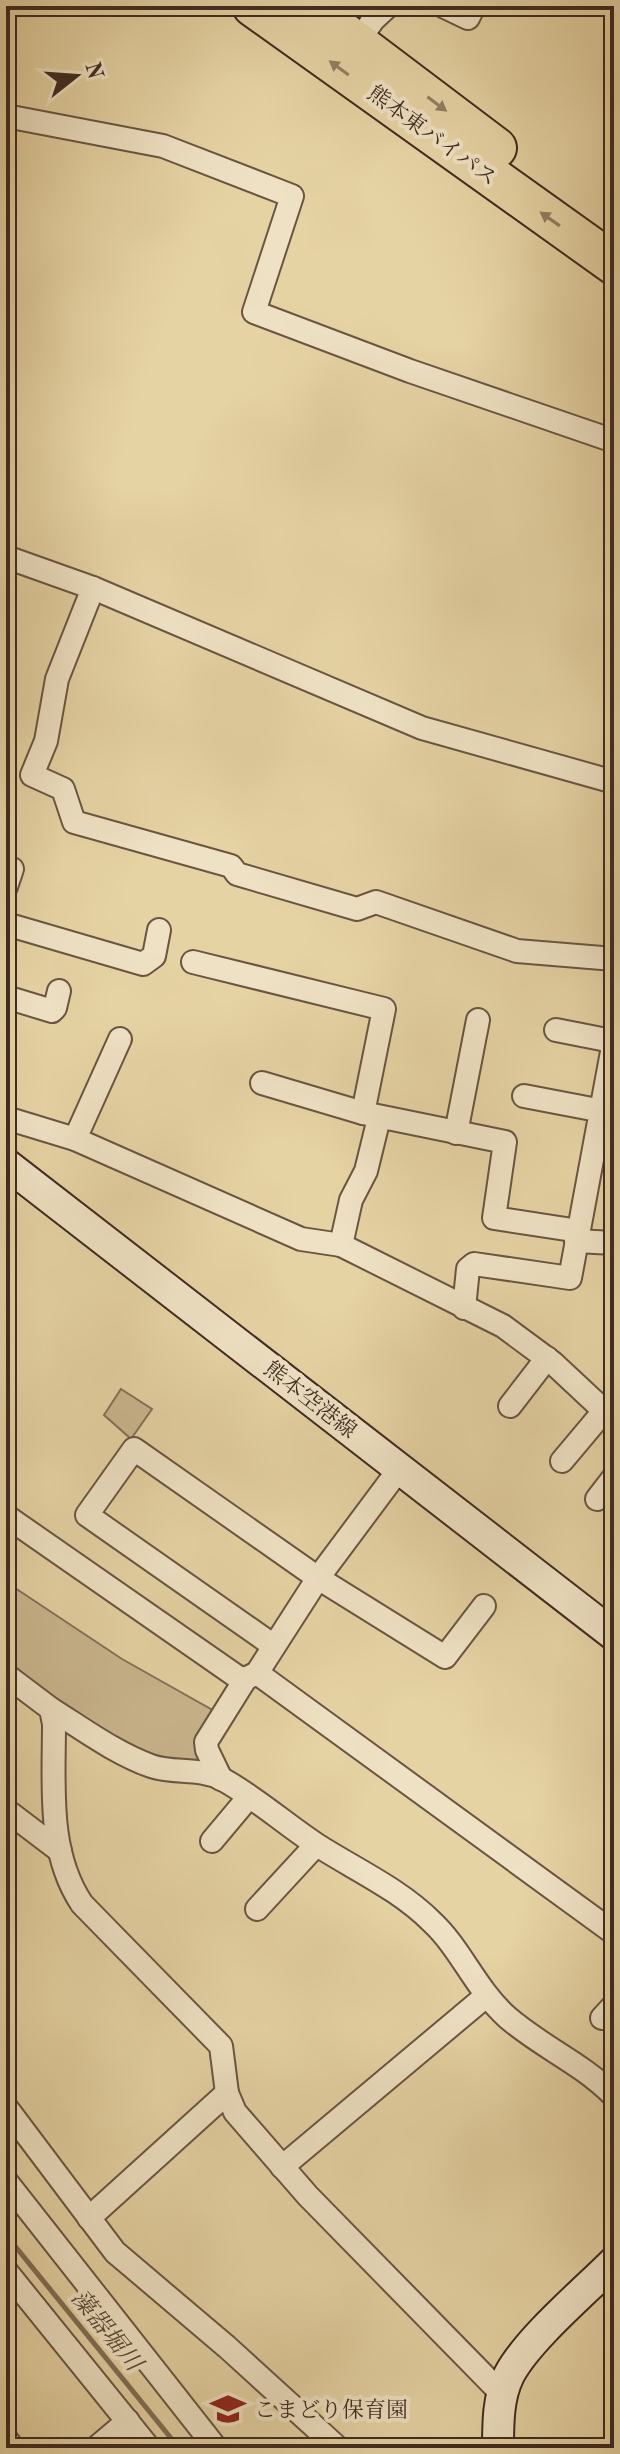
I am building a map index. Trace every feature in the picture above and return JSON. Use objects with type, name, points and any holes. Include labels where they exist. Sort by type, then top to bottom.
[{"type":"highway","name":"熊本東バイパス","points":[[253,6],[614,264]]},
{"type":"highway","name":"熊本東バイパス","points":[[308,6],[535,177],[614,230]]},
{"type":"main road","name":"熊本空港線","points":[[6,1164],[614,1635]]},
{"type":"main road","points":[[498,2448],[503,2395],[510,2375],[524,2356],[614,2262]]},
{"type":"street","points":[[357,43],[373,20],[388,6]]},
{"type":"street","points":[[443,6],[468,18],[474,6]]},
{"type":"street","points":[[6,116],[163,146],[292,196],[254,312],[410,371],[614,441]]},
{"type":"street","points":[[6,557],[93,588],[422,728],[614,782]]},
{"type":"street","points":[[93,588],[57,679],[46,741],[32,775],[63,789],[74,822],[231,866],[237,874],[357,909],[376,902],[512,950],[614,959]]},
{"type":"street","points":[[6,924],[143,964],[154,956],[159,930]]},
{"type":"street","points":[[193,962],[384,1009],[366,1171],[351,1200],[341,1245]]},
{"type":"street","points":[[6,997],[52,1011],[59,991]]},
{"type":"street","points":[[456,1133],[478,1020]]},
{"type":"street","points":[[464,1308],[468,1269],[472,1265],[570,1278],[607,1112],[613,1041],[556,1030]]},
{"type":"street","points":[[75,1139],[120,1039]]},
{"type":"street","points":[[262,1083],[371,1115],[505,1142],[494,1218],[614,1243]]},
{"type":"street","points":[[524,1096],[607,1112]]},
{"type":"street","points":[[6,1118],[75,1139],[290,1234],[341,1245],[503,1326],[547,1358],[609,1415],[562,1461]]},
{"type":"street","points":[[510,1406],[547,1358]]},
{"type":"street","points":[[274,1646],[87,1515],[134,1449],[318,1578],[445,1657],[484,1606]]},
{"type":"street","points":[[221,1779],[206,1742],[318,1578],[400,1468]]},
{"type":"street","points":[[597,1499],[614,1477]]},
{"type":"street","points":[[6,1516],[239,1678],[252,1676],[614,1933]]},
{"type":"street","points":[[6,1675],[51,1709],[150,1766],[198,1772],[221,1779],[316,1845],[392,1890],[431,1921],[486,1996],[530,2036],[580,2065],[614,2096]]},
{"type":"street","points":[[51,1709],[54,1724],[55,1814],[60,1851],[68,1880],[82,1904],[221,2046],[227,2093],[235,2112],[282,2167],[503,2395]]},
{"type":"street","points":[[212,1841],[248,1798]]},
{"type":"street","points":[[6,1810],[60,1851]]},
{"type":"street","points":[[257,1909],[316,1845]]},
{"type":"street","points":[[282,2167],[486,1996]]},
{"type":"street","points":[[89,2218],[227,2093]]},
{"type":"street","points":[[6,2107],[126,2263],[227,2347],[338,2448]]},
{"type":"street","points":[[6,2181],[216,2448]]},
{"type":"street","points":[[6,2271],[149,2448]]},
{"type":"street","points":[[96,2448],[128,2421]]},
{"type":"street","points":[[6,2439],[13,2448]]},
{"type":"shaded area","points":[[121,1389],[152,1409],[131,1439],[104,1415]]},
{"type":"shaded area","points":[[6,1582],[122,1659],[216,1712],[204,1765],[146,1754],[80,1718],[6,1662]]},
{"type":"waterway","name":"藻器堀川","points":[[6,2235],[179,2448]]},
{"type":"place","name":"こまどり保育園","points":[[228,2409]]}]
